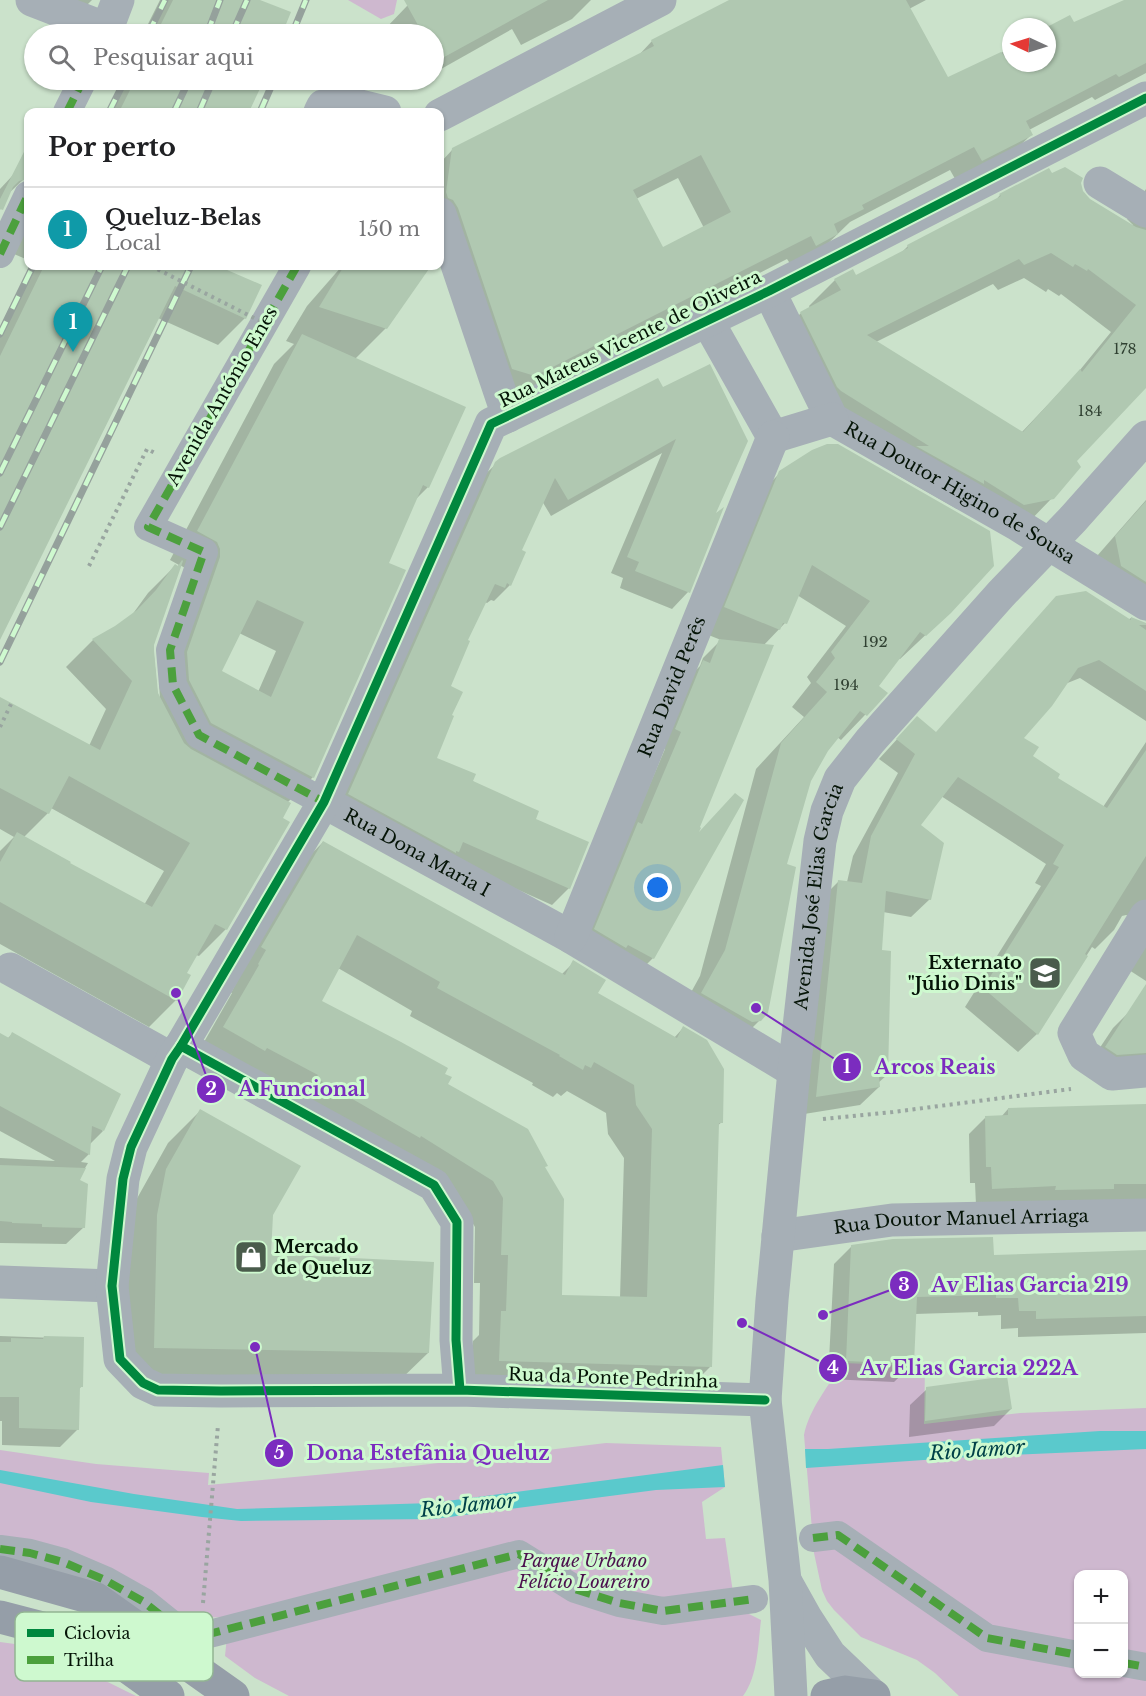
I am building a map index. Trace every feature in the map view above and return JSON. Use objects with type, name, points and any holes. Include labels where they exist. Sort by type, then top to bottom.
[{"type":"main road","points":[[0,1572],[96,1599],[114,1612]]},
{"type":"main road","points":[[0,1617],[15,1621]]},
{"type":"main road","points":[[147,1681],[168,1696]]},
{"type":"main road","points":[[212,1681],[233,1696]]},
{"type":"main road","points":[[827,1696],[845,1692],[874,1696]]},
{"type":"street","points":[[32,0],[110,21]]},
{"type":"street","points":[[444,113],[660,0]]},
{"type":"street","points":[[69,108],[78,90]]},
{"type":"street","name":"Rua Mateus Vicente de Oliveira","points":[[112,1286],[123,1179],[131,1147],[177,1052],[324,802],[491,424],[769,291],[1146,98]]},
{"type":"street","points":[[321,108],[345,102],[369,108]]},
{"type":"street","points":[[1100,183],[1146,211]]},
{"type":"street","points":[[0,254],[24,203]]},
{"type":"street","points":[[444,226],[508,416]]},
{"type":"street","name":"Avenida António Enes","points":[[148,527],[295,270]]},
{"type":"street","name":"Rua Doutor Higino de Sousa","points":[[769,291],[832,419],[1049,543],[1146,604]]},
{"type":"street","points":[[707,320],[773,437],[832,419]]},
{"type":"street","name":"Rua David Perês","points":[[571,937],[773,437]]},
{"type":"street","name":"Avenida José Elias Garcia","points":[[791,1696],[785,1580],[767,1414],[772,1300],[789,1122],[820,841],[826,811],[840,779],[870,741],[1001,594],[1073,519],[1146,437]]},
{"type":"street","name":"Rua Dona Maria I","points":[[148,527],[204,552],[170,650],[173,685],[198,735],[571,937],[794,1071]]},
{"type":"street","points":[[1146,916],[1074,1033],[1084,1055],[1112,1074],[1146,1071]]},
{"type":"street","points":[[10,969],[177,1052],[434,1185],[457,1222],[456,1340],[460,1390]]},
{"type":"street","name":"Rua Doutor Manuel Arriaga","points":[[778,1236],[892,1220],[1146,1215]]},
{"type":"street","points":[[0,1282],[112,1286]]},
{"type":"street","name":"Rua da Ponte Pedrinha","points":[[112,1286],[120,1359],[143,1383],[158,1390],[460,1390],[767,1414]]},
{"type":"street","points":[[813,1538],[838,1535],[987,1638],[1074,1654]]},
{"type":"street","points":[[0,1549],[30,1553],[63,1562],[105,1580],[144,1602],[156,1612]]},
{"type":"street","points":[[213,1633],[519,1554],[575,1589],[619,1603],[663,1611],[754,1599]]},
{"type":"street","name":"Avenida José Elias Garcia","points":[[785,1580],[830,1655],[874,1696]]},
{"type":"street","points":[[1128,1664],[1146,1667]]},
{"type":"path","points":[[159,270],[264,323]]},
{"type":"path","points":[[0,727],[13,700]]},
{"type":"path","points":[[789,1122],[892,1112],[1097,1085],[1112,1074]]},
{"type":"path","points":[[203,1590],[215,1479],[221,1391]]},
{"type":"green space","points":[[348,0],[397,0],[394,14],[381,19]]},
{"type":"green space","points":[[842,1363],[925,1366],[924,1424],[1020,1413],[1146,1408],[1146,1696],[959,1696],[935,1673],[917,1660],[861,1637],[827,1601],[822,1590],[814,1553],[804,1435],[815,1407]]},
{"type":"green space","name":"Parque Urbano Felício Loureiro","points":[[606,1443],[721,1447],[725,1487],[702,1502],[706,1539],[725,1538],[736,1613],[745,1612],[761,1620],[752,1679],[743,1696],[289,1696],[255,1678],[225,1656],[229,1617],[213,1617],[213,1612],[170,1612],[0,1539],[0,1450],[96,1464],[209,1473],[208,1485],[413,1466]]},
{"type":"green space","points":[[0,1642],[15,1644],[15,1681],[106,1681],[136,1696],[0,1696]]},
{"type":"water","name":"Rio Jamor","points":[[1100,1431],[1146,1431],[1146,1449],[968,1457],[806,1468],[805,1449]]},
{"type":"water","name":"Rio Jamor","points":[[723,1465],[725,1487],[656,1490],[434,1519],[241,1521],[91,1502],[0,1483],[0,1470],[134,1494],[237,1509],[432,1503]]},
{"type":"building","points":[[173,0],[260,0],[291,12],[286,24],[161,24]]},
{"type":"building","points":[[404,0],[548,0],[444,57],[444,24],[417,24]]},
{"type":"building","points":[[729,0],[906,0],[948,77],[1001,52],[1002,72],[1056,72],[1056,22],[1070,15],[1074,22],[1124,0],[1146,0],[1146,63],[1119,77],[1116,74],[1026,121],[1033,135],[982,161],[974,147],[862,205],[864,209],[834,224],[838,234],[816,246],[811,236],[535,376],[512,369],[458,208],[453,200],[448,198],[446,192],[452,148],[654,46],[651,40]],"holes":[[[701,155],[731,212],[663,247],[633,190]]]},
{"type":"building","points":[[130,90],[259,90],[251,108],[121,108]]},
{"type":"building","points":[[24,152],[24,180],[13,187],[3,210],[0,209],[0,199]]},
{"type":"building","points":[[1065,167],[1083,178],[1081,183],[1083,191],[1090,199],[1136,227],[1146,230],[1146,388],[1077,461],[1081,467],[1054,499],[1024,505],[984,480],[984,484],[916,446],[929,446],[841,391],[800,312],[841,290],[834,279],[853,269],[856,275],[908,248],[907,245],[1001,196],[999,194],[1049,168],[1052,173]],"holes":[[[1051,253],[1073,267],[1075,264],[1087,271],[1088,269],[1136,305],[1082,372],[1080,369],[1023,432],[867,335],[1019,259],[1024,265]]]},
{"type":"building","points":[[42,270],[227,270],[262,285],[246,319],[175,286],[0,640],[0,356]]},
{"type":"building","points":[[342,270],[428,270],[387,329],[319,307]]},
{"type":"building","points":[[302,334],[466,407],[429,488],[423,485],[389,563],[406,570],[314,778],[211,723],[189,680],[187,652],[220,557],[217,542],[197,531]],"holes":[[[257,600],[304,622],[271,697],[222,671]]]},
{"type":"building","points":[[710,364],[748,441],[716,513],[724,507],[690,593],[635,571],[639,562],[627,557],[676,439],[568,500],[555,478],[522,550],[526,552],[511,586],[507,583],[505,588],[495,584],[468,640],[470,641],[451,686],[463,692],[452,715],[454,716],[437,758],[476,774],[473,781],[539,811],[536,819],[589,842],[570,889],[463,842],[459,852],[456,851],[456,853],[348,794],[495,462],[658,378],[663,387]]},
{"type":"building","points":[[827,444],[838,444],[990,531],[994,566],[951,613],[926,636],[920,632],[879,686],[888,693],[867,716],[860,711],[828,751],[811,781],[787,864],[796,867],[768,1013],[761,1021],[752,1022],[701,993],[725,950],[781,743],[827,692],[816,682],[835,658],[831,652],[870,601],[812,565],[787,624],[783,623],[780,630],[724,607],[779,471],[812,450]]},
{"type":"building","points":[[1146,501],[1146,582],[1121,566],[1115,536]]},
{"type":"building","points":[[182,560],[154,645],[158,693],[184,743],[191,749],[291,803],[283,818],[290,822],[227,930],[215,924],[187,973],[191,975],[177,1001],[0,902],[0,862],[17,832],[152,907],[190,843],[69,776],[49,814],[0,788],[0,697],[100,750],[132,681],[92,639],[137,610],[156,590],[175,564],[178,566]]},
{"type":"building","points":[[1086,591],[1131,620],[1131,617],[1146,623],[1146,625],[1139,625],[1146,630],[1146,691],[1099,660],[1078,668],[1052,706],[1024,738],[1039,747],[1033,756],[1060,774],[1058,778],[1107,808],[1146,750],[1146,856],[1085,954],[1088,956],[1038,1035],[983,988],[1059,867],[1053,864],[1064,845],[958,777],[921,825],[944,843],[931,900],[886,891],[882,950],[891,951],[888,1075],[879,1076],[880,1087],[816,1097],[838,880],[862,883],[871,836],[915,754],[896,739],[917,716],[936,732],[1056,596]]},
{"type":"building","points":[[719,639],[774,645],[699,832],[735,793],[744,800],[654,959],[628,945],[626,948],[594,929],[638,822],[642,824],[681,732],[675,729],[703,660],[710,663]]},
{"type":"building","points":[[323,841],[565,975],[573,960],[606,980],[598,993],[677,1038],[683,1026],[707,1040],[724,1069],[723,1123],[719,1123],[712,1367],[499,1361],[501,1311],[506,1311],[508,1255],[501,1255],[503,1198],[493,1181],[421,1136],[420,1138],[316,1078],[318,1075],[267,1048],[265,1051],[223,1027],[259,965],[266,950],[261,947]],"holes":[[[357,935],[440,982],[437,988],[560,1055],[583,1070],[585,1065],[591,1068],[594,1062],[634,1085],[636,1105],[652,1129],[647,1297],[562,1295],[564,1199],[545,1167],[548,1166],[528,1129],[448,1084],[452,1077],[445,1074],[448,1068],[322,1001]]]},
{"type":"building","points":[[1146,984],[1146,1053],[1117,1055],[1105,1047]]},
{"type":"building","points":[[12,1032],[121,1094],[104,1131],[92,1126],[90,1155],[0,1106],[0,1033],[9,1038]]},
{"type":"building","points":[[1146,1104],[1146,1184],[1114,1184],[1114,1189],[1055,1190],[1056,1186],[992,1189],[991,1167],[986,1167],[985,1116],[1008,1115],[1008,1108]]},
{"type":"building","points":[[200,1109],[301,1166],[273,1215],[271,1254],[434,1262],[429,1353],[154,1348],[157,1215],[166,1169]]},
{"type":"building","points":[[0,1165],[86,1168],[80,1180],[88,1184],[85,1228],[42,1227],[42,1224],[0,1221]]},
{"type":"building","points":[[993,1237],[994,1255],[1146,1250],[1146,1316],[1036,1319],[1036,1311],[1019,1311],[1018,1298],[996,1298],[996,1295],[917,1297],[914,1364],[846,1361],[851,1245],[893,1239]]},
{"type":"building","points":[[44,1336],[84,1337],[79,1430],[19,1428],[19,1397],[0,1397],[0,1342],[11,1342],[11,1338],[43,1339]]},
{"type":"building","points":[[1007,1376],[1012,1409],[925,1421],[926,1387]]},
{"type":"railway","points":[[153,24],[165,0]]},
{"type":"railway","points":[[211,24],[220,0]]},
{"type":"railway","points":[[236,24],[247,0]]},
{"type":"railway","points":[[296,24],[306,0]]},
{"type":"railway","points":[[111,108],[120,90]]},
{"type":"railway","points":[[176,108],[184,90]]},
{"type":"railway","points":[[201,108],[209,90]]},
{"type":"railway","points":[[262,108],[270,90]]},
{"type":"railway","points":[[0,334],[31,270]]},
{"type":"railway","points":[[0,473],[100,270]]},
{"type":"railway","points":[[0,527],[126,270]]},
{"type":"railway","points":[[0,662],[189,270]]},
{"type":"marked path","points":[[69,108],[78,90]]},
{"type":"marked path","points":[[0,254],[24,203]]},
{"type":"marked path","points":[[295,270],[148,527],[204,552],[170,650],[173,685],[199,735],[324,802]]},
{"type":"marked path","points":[[813,1538],[838,1535],[987,1638],[1074,1654]]},
{"type":"marked path","points":[[0,1549],[30,1553],[63,1562],[105,1580],[144,1602],[156,1612]]},
{"type":"marked path","points":[[213,1633],[519,1554],[575,1589],[619,1603],[663,1611],[754,1599]]},
{"type":"marked path","points":[[1128,1664],[1146,1667]]},
{"type":"cycle path","points":[[181,1046],[324,802],[491,424],[769,291],[1146,98]]},
{"type":"cycle path","points":[[460,1390],[456,1340],[457,1222],[434,1185],[181,1046],[172,1059],[131,1147],[123,1179],[112,1286],[120,1359],[143,1383],[158,1390],[460,1390],[765,1400]]},
{"type":"place","name":"Queluz-Belas","points":[[73,352]]},
{"type":"place","name":"Externato \"Júlio Dinis\"","points":[[1045,973]]},
{"type":"place","name":"A Funcional","points":[[176,993]]},
{"type":"place","name":"Arcos Reais","points":[[756,1008]]},
{"type":"place","name":"Mercado de Queluz","points":[[251,1257]]},
{"type":"place","name":"Av Elias Garcia 219","points":[[823,1315]]},
{"type":"place","name":"Av Elias Garcia 222A","points":[[742,1323]]},
{"type":"place","name":"Dona Estefânia Queluz","points":[[255,1347]]}]
